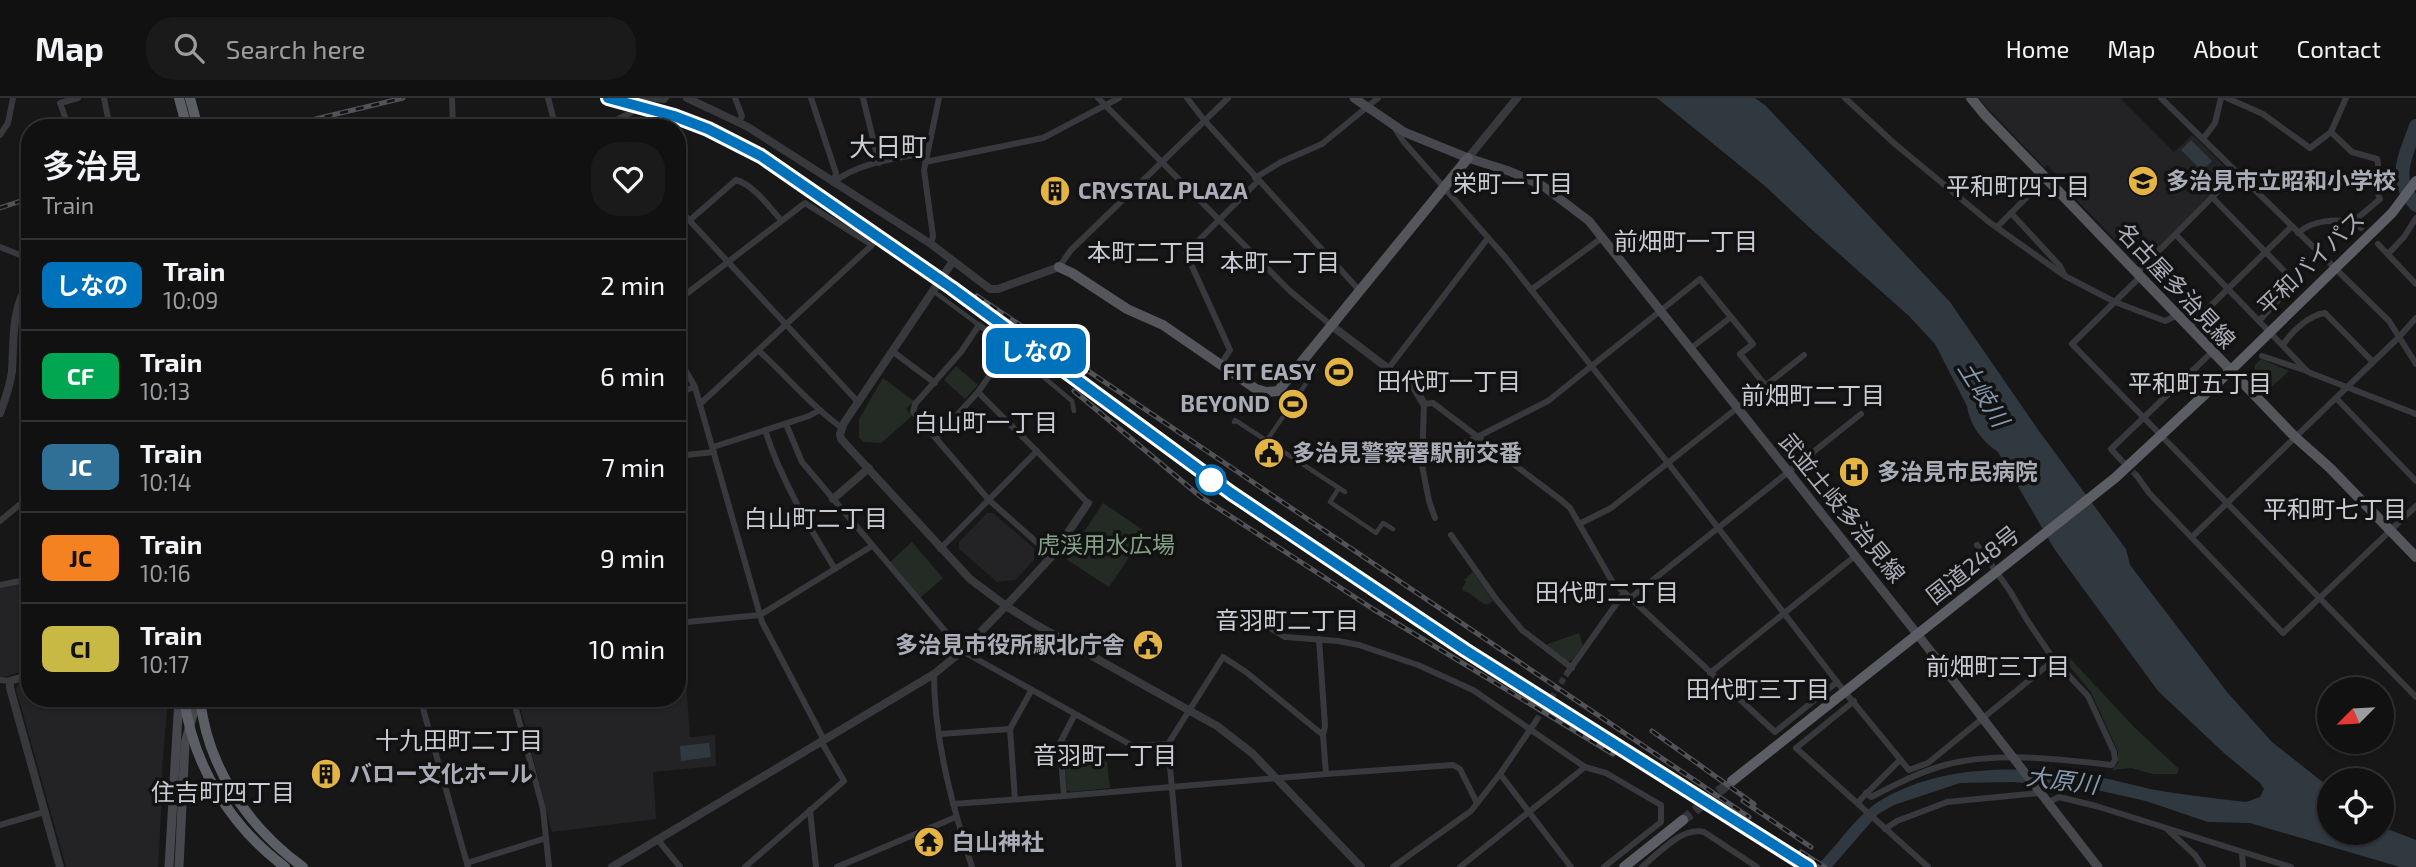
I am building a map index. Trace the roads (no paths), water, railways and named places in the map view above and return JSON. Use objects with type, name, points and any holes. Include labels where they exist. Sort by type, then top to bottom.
[{"type":"highway","points":[[179,98],[185,119]]},
{"type":"highway","points":[[190,98],[196,119]]},
{"type":"highway","name":"平和バイパス","points":[[2230,371],[2392,213],[2416,182]]},
{"type":"highway","name":"国道248号","points":[[1732,781],[2115,478],[2230,371]]},
{"type":"highway","points":[[184,707],[206,771],[230,812],[262,850],[285,867]]},
{"type":"highway","points":[[201,707],[209,745],[229,787],[269,839],[303,867]]},
{"type":"highway","points":[[1624,867],[1683,820]]},
{"type":"main road","name":"武並土岐多治見線","points":[[1353,98],[1393,126],[1423,141],[1509,171],[1543,186],[1574,208],[1603,237],[2098,867]]},
{"type":"main road","name":"名古屋多治見線","points":[[1971,98],[1984,115],[2140,274],[2230,371],[2295,437],[2330,468],[2416,557]]},
{"type":"main road","points":[[1059,267],[1127,309],[1163,325],[1256,389],[1278,391],[1468,158]]},
{"type":"main road","points":[[169,867],[181,707]]},
{"type":"main road","points":[[178,867],[185,744],[196,707]]},
{"type":"street","points":[[0,135],[8,123],[13,98]]},
{"type":"street","points":[[66,119],[60,103],[78,98]]},
{"type":"street","points":[[104,98],[108,119]]},
{"type":"street","points":[[548,98],[554,119]]},
{"type":"street","points":[[618,119],[632,112],[639,101],[645,98],[666,98]]},
{"type":"street","points":[[687,98],[739,122],[931,244],[990,289],[1006,287],[1059,267],[1072,250],[1228,98]]},
{"type":"street","points":[[735,98],[742,116],[739,122]]},
{"type":"street","points":[[811,98],[836,173],[833,183]]},
{"type":"street","points":[[863,98],[879,163]]},
{"type":"street","points":[[931,244],[933,236],[925,162],[939,98]]},
{"type":"street","points":[[1098,98],[1290,291],[1415,389],[1424,404],[1422,465],[1435,518]]},
{"type":"street","points":[[925,162],[1043,138],[1119,98]]},
{"type":"street","points":[[1187,98],[1360,291]]},
{"type":"street","points":[[1221,364],[1230,350],[1186,253],[1257,179],[1281,162],[1322,144],[1378,98]]},
{"type":"street","points":[[1844,98],[1895,144],[1997,227],[2064,275],[2115,302],[2165,321],[2178,315]]},
{"type":"street","points":[[2161,98],[2391,324],[2416,364]]},
{"type":"street","points":[[2203,139],[2215,123],[2224,98],[2263,114],[2310,148],[2331,132],[2346,98]]},
{"type":"street","points":[[452,99],[453,119]]},
{"type":"street","points":[[1468,158],[1514,99]]},
{"type":"street","points":[[1393,126],[1531,290],[1844,691],[1909,770],[1928,763],[2054,660]]},
{"type":"street","points":[[2331,132],[2352,152],[2377,159],[2379,163],[2374,186],[2380,199],[2354,221]]},
{"type":"street","points":[[833,183],[842,175],[879,163],[926,153]]},
{"type":"street","points":[[2236,173],[2072,344],[2416,697]]},
{"type":"street","points":[[1997,227],[2046,178]]},
{"type":"street","points":[[690,220],[736,180],[742,181],[765,201],[780,220]]},
{"type":"street","points":[[2212,197],[2287,274],[2292,285],[2259,321]]},
{"type":"street","points":[[686,293],[805,203],[872,245],[700,404]]},
{"type":"street","points":[[2011,214],[2060,266],[2064,275]]},
{"type":"street","points":[[686,216],[858,402]]},
{"type":"street","points":[[2298,233],[2306,226],[2332,220],[2354,221],[2361,228]]},
{"type":"street","points":[[2388,254],[2415,221]]},
{"type":"street","points":[[2189,327],[2291,228]]},
{"type":"street","points":[[2176,235],[2308,372]]},
{"type":"street","points":[[1531,290],[1603,237]]},
{"type":"street","points":[[1388,369],[1488,238]]},
{"type":"street","points":[[2378,244],[2416,285]]},
{"type":"street","points":[[0,247],[21,255]]},
{"type":"street","points":[[953,261],[858,402],[842,428],[841,439],[970,579],[1033,623],[1190,709],[1226,732],[1278,778],[1361,867]]},
{"type":"street","points":[[1422,465],[1548,401],[1700,279],[1753,344],[1740,354],[1765,385]]},
{"type":"street","points":[[933,291],[1042,374],[1072,401],[1074,411]]},
{"type":"street","points":[[0,414],[9,386],[15,322],[21,295]]},
{"type":"street","points":[[2283,345],[2315,314],[2325,313],[2373,362]]},
{"type":"street","points":[[1690,349],[1731,317]]},
{"type":"street","points":[[2192,537],[2416,318]]},
{"type":"street","points":[[979,325],[961,352],[915,404],[913,412],[989,499],[1052,556]]},
{"type":"street","points":[[936,438],[978,392],[1009,348]]},
{"type":"street","points":[[759,351],[789,378],[818,411],[842,428]]},
{"type":"street","points":[[892,351],[935,383]]},
{"type":"street","points":[[2120,459],[2111,449],[2212,352]]},
{"type":"street","points":[[1579,524],[1612,508],[1804,355]]},
{"type":"street","points":[[2262,356],[2416,414]]},
{"type":"street","points":[[1266,440],[1316,369]]},
{"type":"street","points":[[686,371],[695,387],[760,615],[844,781],[745,867]]},
{"type":"street","points":[[686,390],[695,387]]},
{"type":"street","points":[[612,867],[934,674],[962,652],[1052,556],[1088,503],[978,392]]},
{"type":"street","points":[[2336,398],[2416,481]]},
{"type":"street","points":[[1424,404],[1433,403],[1442,409],[1570,508],[1612,581],[1775,732],[1837,681]]},
{"type":"street","points":[[686,454],[713,449],[818,411]]},
{"type":"street","points":[[1629,599],[1861,414]]},
{"type":"street","points":[[1234,422],[1235,419],[1342,490],[1330,502],[1376,533],[1383,523],[1393,529]]},
{"type":"street","points":[[786,424],[802,462],[962,652],[1133,746],[1168,744]]},
{"type":"street","points":[[765,430],[779,467],[835,569]]},
{"type":"street","points":[[940,549],[1037,451]]},
{"type":"street","points":[[833,499],[869,468]]},
{"type":"street","points":[[2137,476],[2149,493],[2283,634],[2416,506]]},
{"type":"street","points":[[0,521],[21,504]]},
{"type":"street","points":[[1451,535],[1496,599],[1522,630],[1570,670],[1624,593]]},
{"type":"street","points":[[1866,793],[1871,797],[1917,774],[1947,764],[2049,758],[2112,765],[2115,760],[2114,752],[2088,696],[2054,660],[2000,570],[1977,545]]},
{"type":"street","points":[[686,623],[760,615],[872,546]]},
{"type":"street","points":[[1710,673],[1856,556]]},
{"type":"street","points":[[0,585],[21,581]]},
{"type":"street","points":[[1250,616],[1285,637],[1359,645],[1418,665],[1473,690],[1585,767],[1606,773],[1661,805],[1661,822],[1604,867]]},
{"type":"street","points":[[1319,639],[1326,774]]},
{"type":"street","points":[[1179,867],[1168,744],[1223,657],[1246,671],[1323,735]]},
{"type":"street","points":[[934,674],[934,705],[953,804],[972,867]]},
{"type":"street","points":[[0,680],[21,678]]},
{"type":"street","points":[[10,681],[60,867]]},
{"type":"street","points":[[1016,799],[1010,729],[1031,691]]},
{"type":"street","points":[[1854,701],[1796,748],[1928,867]]},
{"type":"street","points":[[423,707],[468,865],[545,838]]},
{"type":"street","points":[[515,707],[542,809],[549,867]]},
{"type":"street","points":[[1064,796],[1060,743],[1075,714]]},
{"type":"street","points":[[1393,867],[1471,811],[1536,721]]},
{"type":"street","points":[[940,734],[1010,729]]},
{"type":"street","points":[[1860,806],[1866,793],[1900,760]]},
{"type":"street","points":[[953,804],[1453,765],[1460,769],[1477,803]]},
{"type":"street","points":[[1460,867],[1585,767]]},
{"type":"street","points":[[1500,774],[1571,867]]},
{"type":"street","points":[[1885,829],[1897,821],[1948,802],[2038,792]]},
{"type":"street","points":[[2047,803],[2059,797],[2291,867]]},
{"type":"street","points":[[810,810],[816,867]]},
{"type":"street","points":[[0,825],[44,812]]},
{"type":"street","points":[[837,867],[956,817]]},
{"type":"street","points":[[2162,826],[2195,855],[2203,867]]},
{"type":"street","points":[[1642,867],[1686,833],[1696,830],[1704,832],[1757,867]]},
{"type":"street","points":[[658,840],[680,867]]},
{"type":"street","points":[[2242,853],[2243,867]]},
{"type":"water","points":[[1657,98],[1755,98],[1765,105],[1950,302],[2039,431],[2126,549],[2130,565],[2227,692],[2272,742],[2317,778],[2317,843],[2250,823],[2208,822],[2146,801],[2088,788],[2013,782],[1960,783],[1894,805],[1878,814],[1832,867],[1815,867],[1878,802],[1903,789],[1957,774],[1985,770],[2071,773],[2162,791],[2246,802],[2260,797],[2264,789],[2158,691],[2055,550],[1998,452],[1978,432],[1935,344],[1909,316],[1765,186]]},
{"type":"water","points":[[2191,140],[2212,161],[2202,171],[2181,150]]},
{"type":"water","points":[[709,743],[711,757],[681,761],[680,746]]},
{"type":"water","points":[[2394,832],[2416,840],[2416,867],[2400,867],[2325,845],[2394,845]]},
{"type":"waterway","points":[[2416,126],[2405,157],[2402,176],[2408,195],[2416,205]]},
{"type":"tunnel","points":[[2120,459],[2137,476]]},
{"type":"tunnel","points":[[1536,721],[1568,672]]},
{"type":"tunnel","points":[[1683,820],[1732,781]]},
{"type":"railway","points":[[316,119],[403,98]]},
{"type":"railway","points":[[609,98],[682,119]]},
{"type":"railway","points":[[686,121],[761,156],[964,297],[1210,479],[1430,627],[1809,867]]},
{"type":"railway","points":[[0,208],[21,201]]},
{"type":"railway","points":[[977,296],[1749,817]]},
{"type":"railway","points":[[1074,391],[1201,497],[1373,609],[1613,754]]},
{"type":"railway","points":[[1652,731],[1754,804]]},
{"type":"railway","points":[[1743,801],[1811,847]]},
{"type":"railway","points":[[1801,852],[1825,867]]},
{"type":"train","name":"しなの","points":[[608,98],[682,119]]},
{"type":"train","name":"しなの","points":[[686,121],[761,156],[952,288],[1231,493],[1396,605],[1809,867]]},
{"type":"place","name":"多治見市立昭和小学校","points":[[2143,181]]},
{"type":"place","name":"CRYSTAL PLAZA","points":[[1055,191]]},
{"type":"place","name":"FIT EASY","points":[[1339,372]]},
{"type":"place","name":"BEYOND","points":[[1293,404]]},
{"type":"place","name":"多治見警察署駅前交番","points":[[1269,453]]},
{"type":"place","name":"多治見市民病院","points":[[1854,472]]},
{"type":"place","name":"多治見市役所駅北庁舎","points":[[1148,645]]},
{"type":"place","name":"バロー文化ホール","points":[[326,774]]},
{"type":"place","name":"白山神社","points":[[929,842]]},
{"type":"district","name":"大日町","points":[[888,147]]},
{"type":"district","name":"栄町一丁目","points":[[1513,184]]},
{"type":"district","name":"平和町四丁目","points":[[2018,187]]},
{"type":"district","name":"前畑町一丁目","points":[[1686,242]]},
{"type":"district","name":"本町二丁目","points":[[1147,253]]},
{"type":"district","name":"本町一丁目","points":[[1280,263]]},
{"type":"district","name":"田代町一丁目","points":[[1449,382]]},
{"type":"district","name":"平和町五丁目","points":[[2200,384]]},
{"type":"district","name":"前畑町二丁目","points":[[1813,396]]},
{"type":"district","name":"白山町一丁目","points":[[986,423]]},
{"type":"district","name":"平和町七丁目","points":[[2335,510]]},
{"type":"district","name":"白山町二丁目","points":[[816,519]]},
{"type":"district","name":"田代町二丁目","points":[[1607,593]]},
{"type":"district","name":"音羽町二丁目","points":[[1287,621]]},
{"type":"district","name":"前畑町三丁目","points":[[1998,667]]},
{"type":"district","name":"田代町三丁目","points":[[1758,690]]},
{"type":"district","name":"十九田町二丁目","points":[[459,741]]},
{"type":"district","name":"音羽町一丁目","points":[[1105,756]]},
{"type":"district","name":"住吉町四丁目","points":[[223,793]]},
{"type":"water label","name":"土岐川","points":[[1983,394]]},
{"type":"water label","name":"大原川","points":[[2062,781]]},
{"type":"park label","name":"虎渓用水広場","points":[[1106,545]]}]
